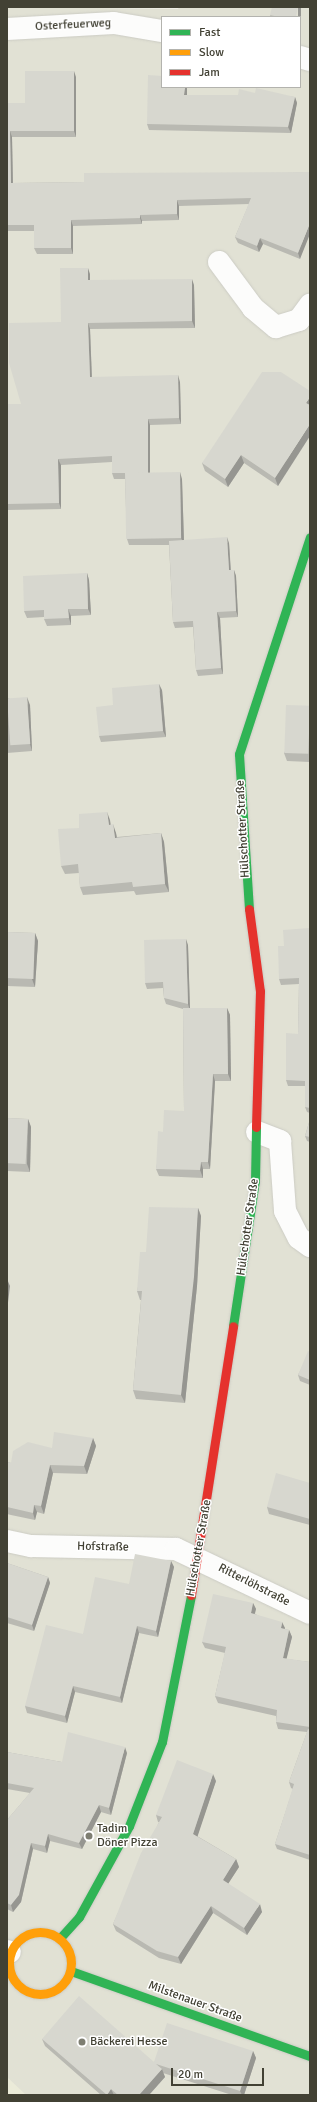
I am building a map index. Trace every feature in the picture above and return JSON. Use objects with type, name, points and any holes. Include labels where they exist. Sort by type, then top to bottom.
[{"type":"street","name":"Osterfeuerweg","points":[[7,29],[114,23],[161,31]]},
{"type":"street","points":[[219,262],[253,308],[276,327],[299,320],[310,305]]},
{"type":"street","name":"Hülschotter Straße","points":[[60,1938],[79,1917],[129,1826],[162,1742],[198,1557],[255,1181],[260,991],[246,886],[239,754],[310,537]]},
{"type":"street","points":[[257,1132],[280,1141],[285,1211],[299,1238],[310,1246]]},
{"type":"street","name":"Hofstraße","points":[[7,1541],[31,1546],[176,1549],[198,1557]]},
{"type":"street","name":"Ritterlöhstraße","points":[[198,1557],[310,1614]]},
{"type":"street","points":[[41,1931],[60,1938],[68,1947],[72,1958],[71,1971],[66,1982],[55,1991],[43,1995],[16,1989],[9,1965],[9,1952],[22,1937],[31,1933],[41,1931]]},
{"type":"street","name":"Milstenauer Straße","points":[[71,1971],[310,2056]]},
{"type":"shaded area","points":[[7,7],[178,9],[179,7],[310,7],[310,2095],[7,2095]]},
{"type":"shaded area","points":[[7,2077],[26,2095],[7,2095]]},
{"type":"building","points":[[272,7],[298,7],[296,16],[270,15]]},
{"type":"building","points":[[25,71],[74,71],[74,131],[10,131],[11,183],[84,182],[84,173],[310,172],[310,223],[298,253],[260,238],[257,246],[235,237],[251,198],[177,200],[177,214],[140,215],[140,218],[71,220],[71,248],[34,248],[34,225],[7,225],[7,103],[25,103]]},
{"type":"building","points":[[148,75],[161,76],[161,88],[185,88],[184,95],[238,95],[239,89],[255,93],[256,88],[295,97],[288,127],[147,124]]},
{"type":"building","points":[[60,268],[88,268],[88,280],[192,279],[192,321],[88,323],[90,377],[178,375],[179,418],[148,419],[148,473],[112,473],[112,456],[58,459],[59,503],[7,504],[7,404],[21,404],[9,363],[9,323],[61,322]]},
{"type":"building","points":[[262,372],[281,372],[310,391],[310,397],[306,403],[310,405],[310,424],[275,478],[241,455],[225,479],[202,463]]},
{"type":"building","points":[[180,472],[181,538],[126,539],[125,473]]},
{"type":"building","points":[[227,537],[229,570],[234,570],[236,611],[217,612],[221,668],[196,670],[193,621],[173,622],[169,541]]},
{"type":"building","points":[[87,573],[88,609],[68,609],[69,618],[44,619],[44,610],[24,611],[23,576]]},
{"type":"building","points":[[159,684],[163,731],[99,736],[96,707],[113,705],[112,688]]},
{"type":"building","points":[[27,697],[30,744],[10,745],[7,698]]},
{"type":"building","points":[[286,705],[310,706],[308,754],[284,753]]},
{"type":"building","points":[[107,812],[109,825],[113,824],[115,838],[161,833],[165,884],[133,887],[132,882],[80,887],[78,864],[61,866],[58,829],[79,828],[79,814]]},
{"type":"building","points":[[310,928],[310,1108],[305,1107],[305,1081],[286,1080],[286,1033],[298,1034],[299,978],[279,979],[278,946],[284,946],[283,930]]},
{"type":"building","points":[[7,932],[35,933],[33,979],[7,978]]},
{"type":"building","points":[[186,939],[188,1004],[164,998],[163,982],[145,983],[144,940]]},
{"type":"building","points":[[183,1008],[227,1008],[228,1074],[213,1074],[208,1162],[201,1162],[200,1170],[156,1169],[158,1131],[163,1132],[164,1110],[184,1111]]},
{"type":"building","points":[[7,1118],[28,1119],[26,1164],[7,1163]]},
{"type":"building","points":[[310,1119],[310,1137],[305,1136]]},
{"type":"building","points":[[149,1207],[198,1208],[194,1277],[181,1395],[133,1390],[142,1291],[137,1291],[140,1252],[146,1252]]},
{"type":"building","points":[[308,1351],[310,1352],[310,1380],[298,1375]]},
{"type":"building","points":[[54,1432],[93,1438],[84,1466],[50,1465],[41,1506],[34,1505],[33,1513],[7,1507],[7,1462],[11,1463],[13,1451],[28,1442],[52,1448]]},
{"type":"building","points":[[276,1473],[310,1483],[310,1519],[267,1507]]},
{"type":"building","points":[[135,1554],[171,1561],[156,1631],[137,1626],[120,1697],[73,1686],[65,1716],[25,1706],[46,1625],[83,1634],[95,1577],[129,1584]]},
{"type":"building","points":[[7,1563],[48,1577],[32,1625],[7,1617]]},
{"type":"building","points":[[213,1594],[253,1603],[251,1613],[282,1622],[281,1628],[289,1630],[283,1658],[310,1662],[310,1727],[276,1722],[277,1710],[215,1696],[226,1647],[202,1642]]},
{"type":"building","points":[[308,1729],[310,1730],[310,1855],[275,1844],[294,1784],[289,1782]]},
{"type":"building","points":[[68,1732],[125,1747],[109,1808],[99,1805],[79,1843],[48,1834],[45,1846],[31,1843],[19,1895],[11,1905],[7,1903],[7,1820],[34,1788],[7,1783],[7,1752],[62,1762]]},
{"type":"building","points":[[177,1760],[213,1774],[193,1834],[236,1859],[223,1880],[260,1904],[244,1928],[211,1906],[178,1957],[157,1951],[113,1924],[141,1853],[162,1817],[156,1815]]},
{"type":"building","points":[[79,1996],[154,2062],[167,2023],[253,2051],[240,2091],[156,2064],[162,2069],[139,2095],[118,2095],[111,2089],[107,2095],[42,2039]]},
{"type":"traffic: fast","points":[[249,909],[239,754],[310,537]]},
{"type":"traffic: fast","points":[[233,1326],[255,1181],[256,1127]]},
{"type":"traffic: fast","points":[[60,1938],[79,1917],[129,1826],[162,1742],[191,1595]]},
{"type":"traffic: fast","points":[[71,1971],[310,2056]]},
{"type":"traffic: slow","points":[[34,1932],[46,1932],[62,1941],[69,1951],[71,1963],[69,1975],[62,1985],[46,1994],[34,1994],[23,1989],[14,1980],[9,1969],[9,1957],[14,1946],[23,1937],[34,1932]]},
{"type":"traffic: jam","points":[[249,909],[260,991],[256,1127]]},
{"type":"traffic: jam","points":[[191,1595],[233,1326]]},
{"type":"place","name":"Tadim Döner Pizza","points":[[89,1836]]},
{"type":"place","name":"Bäckerei Hesse","points":[[82,2042]]}]
